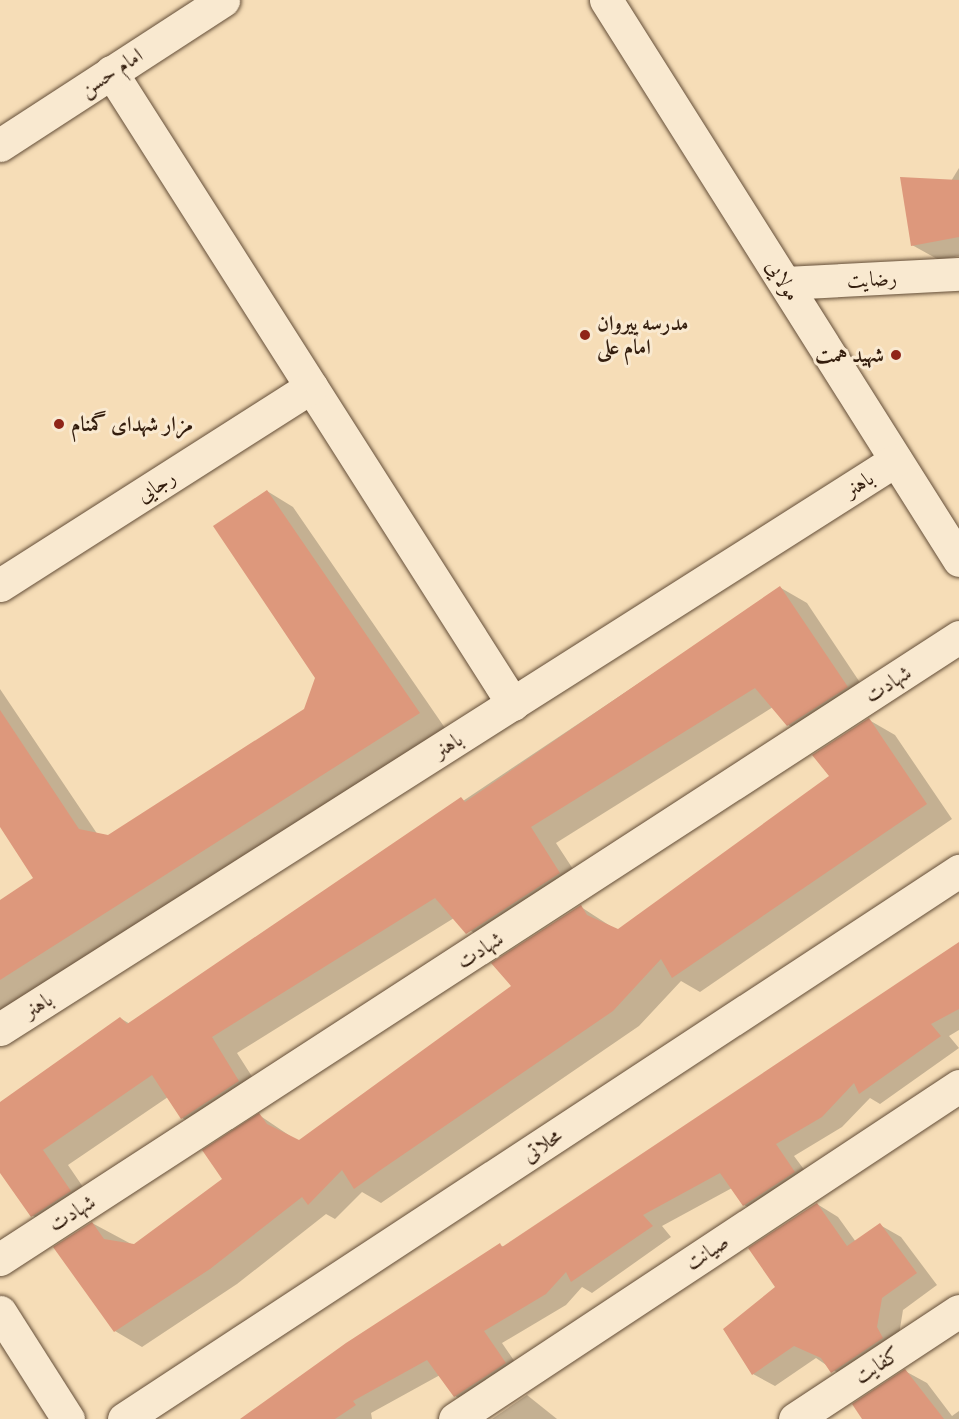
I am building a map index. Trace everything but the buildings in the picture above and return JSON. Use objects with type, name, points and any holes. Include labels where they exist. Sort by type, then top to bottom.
[{"type":"street","name":"امام حسن","points":[[0,145],[222,0]]},
{"type":"street","name":"مولايی","points":[[606,0],[959,560]]},
{"type":"street","points":[[111,72],[513,704]]},
{"type":"street","name":"رضایت","points":[[785,283],[959,274]]},
{"type":"street","name":"رجایی","points":[[0,585],[311,387]]},
{"type":"street","name":"باهنر","points":[[0,1029],[896,460]]},
{"type":"street","name":"شهادت","points":[[0,1259],[959,638]]},
{"type":"street","name":"محلاتی","points":[[124,1419],[959,871]]},
{"type":"street","name":"صیانت","points":[[455,1419],[959,1086]]},
{"type":"street","name":"کفایت","points":[[795,1419],[959,1311]]},
{"type":"street","points":[[0,1312],[68,1419]]},
{"type":"place","name":"مدرسه پیروان امام علی","points":[[585,335]]},
{"type":"place","name":"شهید همت","points":[[896,355]]},
{"type":"place","name":"مزار شهدای گمنام","points":[[59,424]]}]
